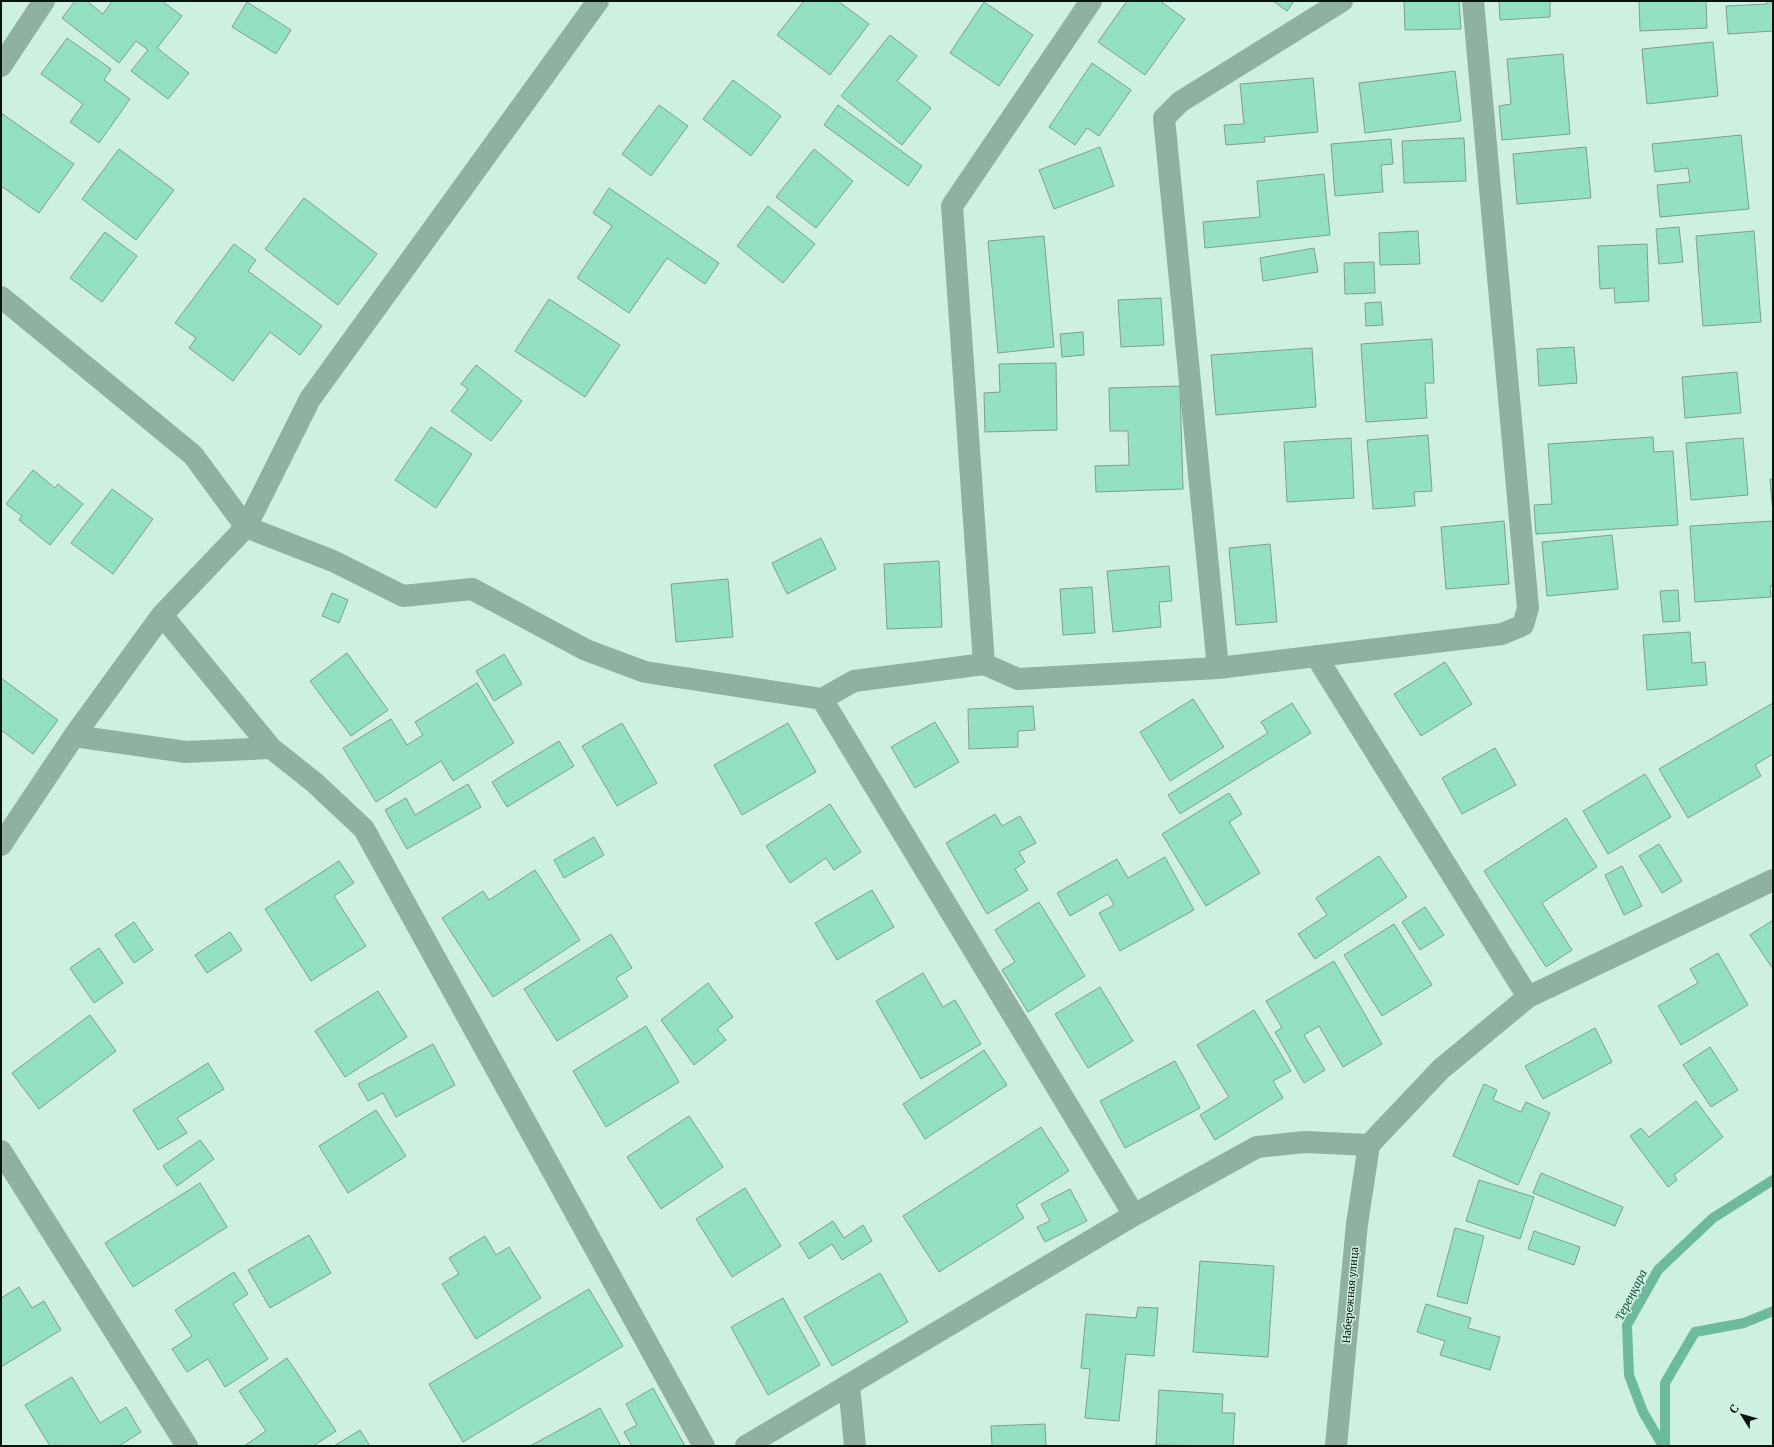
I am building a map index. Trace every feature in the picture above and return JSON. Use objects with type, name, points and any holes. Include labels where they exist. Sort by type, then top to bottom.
[{"type":"street","points":[[1,66],[44,1]]},
{"type":"street","points":[[1,845],[74,736],[162,615],[246,527],[310,398],[598,1]]},
{"type":"street","points":[[984,664],[952,206],[1091,1]]},
{"type":"street","points":[[1218,668],[1164,118],[1180,102],[1342,1]]},
{"type":"street","points":[[1,297],[193,455],[246,527],[333,561],[403,596],[472,588],[586,650],[645,672],[822,699],[854,680],[984,664],[1018,679],[1218,668],[1502,634],[1523,625],[1528,608],[1473,1]]},
{"type":"street","points":[[162,615],[271,748],[315,783],[364,829],[704,1446]]},
{"type":"street","points":[[1316,656],[1528,997]]},
{"type":"street","points":[[822,699],[1134,1215]]},
{"type":"street","points":[[74,736],[186,752],[271,748]]},
{"type":"street","points":[[746,1446],[1134,1215],[1257,1147],[1305,1142],[1369,1145],[1441,1069],[1528,997],[1773,880]]},
{"type":"street","name":"Набережная улица","points":[[1336,1446],[1357,1224],[1369,1145]]},
{"type":"street","points":[[1,1151],[187,1446]]},
{"type":"street","points":[[849,1385],[855,1446]]},
{"type":"building","points":[[75,1],[87,1],[103,14],[112,1],[162,1],[182,16],[157,48],[189,73],[168,99],[131,71],[148,50],[136,41],[119,63],[62,18]]},
{"type":"building","points":[[804,1],[838,1],[869,24],[830,75],[777,35]]},
{"type":"building","points":[[1127,1],[1160,1],[1185,19],[1145,75],[1098,42]]},
{"type":"building","points":[[1273,1],[1294,1],[1287,11]]},
{"type":"building","points":[[1404,1],[1459,1],[1461,29],[1405,30]]},
{"type":"building","points":[[1499,1],[1550,1],[1550,17],[1500,20]]},
{"type":"building","points":[[1639,1],[1706,1],[1707,28],[1640,31]]},
{"type":"building","points":[[1767,1],[1773,1],[1773,31],[1728,34],[1726,6],[1767,4]]},
{"type":"building","points":[[247,2],[291,30],[276,54],[232,27]]},
{"type":"building","points":[[984,2],[1033,35],[999,86],[950,53]]},
{"type":"building","points":[[890,35],[917,56],[897,81],[931,108],[902,145],[841,96]]},
{"type":"building","points":[[67,38],[111,69],[104,80],[130,99],[99,143],[70,122],[83,104],[41,74]]},
{"type":"building","points":[[1713,42],[1718,96],[1647,104],[1642,49]]},
{"type":"building","points":[[1563,54],[1570,134],[1502,140],[1499,106],[1511,104],[1507,59]]},
{"type":"building","points":[[1092,63],[1131,90],[1099,136],[1087,128],[1075,145],[1049,127]]},
{"type":"building","points":[[1455,71],[1461,121],[1365,133],[1359,83]]},
{"type":"building","points":[[1313,78],[1318,132],[1264,137],[1265,142],[1226,145],[1224,125],[1244,124],[1240,84]]},
{"type":"building","points":[[733,80],[781,116],[751,156],[703,119]]},
{"type":"building","points":[[659,105],[688,126],[651,176],[622,154]]},
{"type":"building","points":[[838,105],[922,166],[908,186],[824,125]]},
{"type":"building","points":[[1,113],[74,164],[39,213],[1,186]]},
{"type":"building","points":[[1741,135],[1749,209],[1660,217],[1657,185],[1690,182],[1688,168],[1655,172],[1652,144]]},
{"type":"building","points":[[1464,138],[1466,181],[1404,183],[1402,141]]},
{"type":"building","points":[[1391,139],[1393,164],[1381,165],[1383,192],[1335,196],[1331,144]]},
{"type":"building","points":[[1100,147],[1114,186],[1054,209],[1039,170]]},
{"type":"building","points":[[1586,147],[1591,198],[1517,204],[1513,154]]},
{"type":"building","points":[[119,149],[174,190],[136,240],[82,199]]},
{"type":"building","points":[[814,149],[853,181],[816,228],[776,197]]},
{"type":"building","points":[[1324,174],[1330,235],[1205,248],[1203,222],[1260,217],[1257,181]]},
{"type":"building","points":[[609,188],[719,263],[705,284],[667,258],[629,313],[577,278],[612,226],[593,213]]},
{"type":"building","points":[[304,198],[377,254],[338,305],[265,249]]},
{"type":"building","points":[[768,206],[815,244],[783,283],[737,246]]},
{"type":"building","points":[[1679,227],[1683,262],[1659,264],[1656,229]]},
{"type":"building","points":[[1418,231],[1420,264],[1380,265],[1379,233]]},
{"type":"building","points":[[1754,231],[1761,322],[1703,326],[1696,236]]},
{"type":"building","points":[[105,232],[137,256],[102,302],[70,278]]},
{"type":"building","points":[[1044,236],[1054,347],[998,353],[988,241]]},
{"type":"building","points":[[234,244],[256,260],[248,271],[322,326],[300,355],[270,332],[233,381],[189,348],[196,338],[175,323]]},
{"type":"building","points":[[1647,244],[1649,301],[1615,303],[1614,288],[1600,289],[1598,246]]},
{"type":"building","points":[[1314,248],[1318,272],[1263,281],[1260,258]]},
{"type":"building","points":[[1374,262],[1375,293],[1345,294],[1344,263]]},
{"type":"building","points":[[1161,298],[1164,345],[1121,347],[1118,300]]},
{"type":"building","points":[[549,299],[620,345],[585,397],[515,351]]},
{"type":"building","points":[[1381,302],[1383,325],[1366,326],[1365,303]]},
{"type":"building","points":[[1083,332],[1084,355],[1062,357],[1060,334]]},
{"type":"building","points":[[1432,339],[1434,383],[1425,383],[1427,418],[1366,422],[1361,344]]},
{"type":"building","points":[[1574,347],[1577,383],[1539,386],[1537,349]]},
{"type":"building","points":[[1312,348],[1316,407],[1216,415],[1211,355]]},
{"type":"building","points":[[1056,363],[1057,430],[985,432],[984,393],[1000,392],[999,364]]},
{"type":"building","points":[[476,365],[522,401],[491,441],[451,411],[468,389],[461,384]]},
{"type":"building","points":[[1737,372],[1741,413],[1685,418],[1682,377]]},
{"type":"building","points":[[1180,386],[1183,489],[1096,492],[1095,466],[1129,465],[1128,431],[1110,431],[1109,388]]},
{"type":"building","points":[[431,427],[472,454],[436,508],[395,480]]},
{"type":"building","points":[[1428,435],[1432,491],[1414,492],[1415,506],[1373,509],[1367,440]]},
{"type":"building","points":[[1653,437],[1654,452],[1673,451],[1678,525],[1536,534],[1534,505],[1552,504],[1548,444]]},
{"type":"building","points":[[1351,438],[1354,498],[1287,502],[1284,442]]},
{"type":"building","points":[[1743,438],[1748,495],[1691,500],[1686,443]]},
{"type":"building","points":[[33,470],[55,488],[58,484],[83,504],[50,545],[19,520],[22,516],[6,504]]},
{"type":"building","points":[[1770,479],[1773,479],[1773,514]]},
{"type":"building","points":[[112,489],[153,519],[113,574],[71,543]]},
{"type":"building","points":[[1504,521],[1509,584],[1446,589],[1441,527]]},
{"type":"building","points":[[1773,521],[1773,586],[1770,586],[1771,597],[1695,602],[1690,526]]},
{"type":"building","points":[[1612,535],[1618,589],[1547,596],[1542,542]]},
{"type":"building","points":[[821,538],[836,569],[787,594],[772,563]]},
{"type":"building","points":[[1270,544],[1277,622],[1236,625],[1229,548]]},
{"type":"building","points":[[939,561],[942,627],[887,629],[884,564]]},
{"type":"building","points":[[1169,566],[1172,601],[1159,602],[1161,627],[1113,632],[1107,571]]},
{"type":"building","points":[[728,579],[733,637],[676,642],[671,584]]},
{"type":"building","points":[[1092,587],[1095,633],[1063,635],[1060,589]]},
{"type":"building","points":[[1678,590],[1680,621],[1663,622],[1660,591]]},
{"type":"building","points":[[332,593],[348,600],[339,623],[322,616]]},
{"type":"building","points":[[1690,632],[1692,663],[1705,662],[1707,685],[1647,690],[1643,635]]},
{"type":"building","points":[[347,653],[388,710],[351,736],[310,681]]},
{"type":"building","points":[[504,654],[522,684],[494,701],[476,671]]},
{"type":"building","points":[[1445,662],[1472,704],[1421,736],[1394,694]]},
{"type":"building","points":[[1,678],[58,720],[33,754],[1,730]]},
{"type":"building","points":[[477,683],[514,743],[453,781],[441,761],[376,802],[343,748],[391,719],[407,745],[423,735],[415,722]]},
{"type":"building","points":[[1193,699],[1224,747],[1170,781],[1140,732]]},
{"type":"building","points":[[1292,703],[1311,733],[1180,814],[1168,795],[1268,733],[1261,722]]},
{"type":"building","points":[[1773,703],[1773,754],[1755,765],[1761,776],[1688,818],[1659,769]]},
{"type":"building","points":[[1033,706],[1035,730],[1018,731],[1018,747],[969,749],[968,709]]},
{"type":"building","points":[[935,722],[959,762],[915,788],[891,747]]},
{"type":"building","points":[[622,723],[657,783],[617,806],[582,746]]},
{"type":"building","points":[[788,723],[816,772],[742,815],[714,765]]},
{"type":"building","points":[[559,741],[574,766],[507,807],[492,782]]},
{"type":"building","points":[[1495,748],[1516,785],[1462,814],[1442,778]]},
{"type":"building","points":[[1645,774],[1671,817],[1608,854],[1583,811]]},
{"type":"building","points":[[468,784],[481,807],[407,849],[385,810],[406,798],[415,815]]},
{"type":"building","points":[[1229,793],[1242,814],[1229,822],[1260,873],[1206,906],[1162,834]]},
{"type":"building","points":[[830,804],[861,852],[834,870],[826,858],[790,883],[766,846]]},
{"type":"building","points":[[995,814],[1002,826],[1020,816],[1036,843],[1019,852],[1025,862],[1015,869],[1028,890],[987,914],[946,843]]},
{"type":"building","points":[[1566,818],[1597,867],[1542,903],[1572,950],[1546,967],[1484,871]]},
{"type":"building","points":[[594,837],[604,855],[564,878],[554,860]]},
{"type":"building","points":[[1659,844],[1682,881],[1662,893],[1639,856]]},
{"type":"building","points":[[1379,856],[1407,897],[1315,959],[1298,934],[1327,915],[1316,898]]},
{"type":"building","points":[[1165,857],[1194,910],[1120,951],[1099,913],[1114,905],[1108,894],[1070,916],[1057,893],[1117,859],[1128,878]]},
{"type":"building","points":[[339,861],[354,883],[334,896],[366,946],[311,981],[265,909]]},
{"type":"building","points":[[1622,866],[1642,906],[1624,915],[1605,875]]},
{"type":"building","points":[[535,870],[580,940],[493,997],[442,918],[483,891],[489,900]]},
{"type":"building","points":[[872,890],[894,927],[837,960],[815,923]]},
{"type":"building","points":[[1039,902],[1085,976],[1028,1012],[1002,970],[1015,962],[995,930]]},
{"type":"building","points":[[1425,907],[1444,935],[1420,950],[1402,922]]},
{"type":"building","points":[[1773,920],[1773,969],[1750,935]]},
{"type":"building","points":[[134,922],[153,950],[134,963],[115,935]]},
{"type":"building","points":[[1394,924],[1432,985],[1382,1016],[1344,955]]},
{"type":"building","points":[[230,932],[242,950],[207,973],[195,955]]},
{"type":"building","points":[[611,934],[632,968],[616,978],[628,997],[557,1041],[524,989]]},
{"type":"building","points":[[99,948],[123,983],[94,1003],[70,968]]},
{"type":"building","points":[[1718,953],[1748,1005],[1681,1045],[1658,1006],[1698,983],[1690,969]]},
{"type":"building","points":[[1334,961],[1382,1044],[1343,1067],[1319,1026],[1304,1035],[1325,1070],[1304,1083],[1275,1032],[1282,1028],[1266,1001]]},
{"type":"building","points":[[923,973],[943,1007],[955,1000],[981,1044],[921,1079],[876,1001]]},
{"type":"building","points":[[708,983],[733,1017],[717,1029],[726,1040],[694,1065],[661,1020]]},
{"type":"building","points":[[1100,987],[1133,1041],[1088,1068],[1055,1014]]},
{"type":"building","points":[[378,991],[407,1037],[345,1077],[315,1031]]},
{"type":"building","points":[[1254,1010],[1291,1071],[1273,1081],[1283,1098],[1215,1140],[1200,1115],[1229,1097],[1197,1045]]},
{"type":"building","points":[[90,1015],[116,1051],[39,1109],[12,1073]]},
{"type":"building","points":[[646,1026],[679,1082],[606,1127],[573,1071]]},
{"type":"building","points":[[1595,1028],[1612,1062],[1543,1099],[1525,1066]]},
{"type":"building","points":[[433,1044],[455,1085],[396,1117],[383,1093],[368,1101],[358,1084]]},
{"type":"building","points":[[1710,1047],[1738,1090],[1711,1107],[1683,1065]]},
{"type":"building","points":[[984,1050],[1007,1085],[925,1139],[903,1104]]},
{"type":"building","points":[[1175,1061],[1200,1108],[1125,1148],[1100,1101]]},
{"type":"building","points":[[208,1063],[224,1089],[177,1118],[187,1133],[158,1150],[133,1110]]},
{"type":"building","points":[[1484,1084],[1497,1090],[1493,1100],[1521,1112],[1526,1102],[1550,1113],[1518,1185],[1453,1156]]},
{"type":"building","points":[[1696,1101],[1723,1137],[1674,1175],[1677,1180],[1668,1187],[1630,1136],[1641,1128],[1649,1137]]},
{"type":"building","points":[[376,1110],[406,1156],[348,1193],[319,1146]]},
{"type":"building","points":[[689,1116],[723,1167],[661,1209],[627,1157]]},
{"type":"building","points":[[1041,1127],[1069,1171],[1016,1205],[1024,1218],[939,1272],[903,1216]]},
{"type":"building","points":[[200,1140],[214,1159],[177,1186],[163,1166]]},
{"type":"building","points":[[1541,1173],[1623,1207],[1615,1226],[1533,1193]]},
{"type":"building","points":[[1479,1180],[1534,1197],[1520,1239],[1466,1221]]},
{"type":"building","points":[[200,1183],[227,1227],[133,1287],[105,1243]]},
{"type":"building","points":[[745,1188],[781,1246],[732,1277],[696,1219]]},
{"type":"building","points":[[1070,1189],[1087,1221],[1045,1242],[1037,1227],[1050,1221],[1041,1204]]},
{"type":"building","points":[[833,1221],[844,1238],[863,1225],[872,1241],[842,1260],[832,1244],[809,1259],[799,1243]]},
{"type":"building","points":[[1455,1228],[1484,1236],[1467,1304],[1437,1296]]},
{"type":"building","points":[[1534,1231],[1580,1247],[1574,1265],[1528,1249]]},
{"type":"building","points":[[309,1235],[331,1273],[270,1308],[248,1270]]},
{"type":"building","points":[[485,1236],[496,1255],[509,1247],[541,1298],[476,1339],[442,1284],[459,1274],[449,1258]]},
{"type":"building","points":[[1200,1261],[1274,1266],[1268,1357],[1193,1352]]},
{"type":"building","points":[[234,1272],[248,1294],[233,1304],[268,1359],[225,1387],[208,1359],[187,1372],[172,1349],[192,1336],[175,1310]]},
{"type":"building","points":[[880,1273],[908,1322],[832,1366],[804,1317]]},
{"type":"building","points":[[19,1287],[32,1308],[44,1301],[61,1330],[1,1367],[1,1298]]},
{"type":"building","points":[[589,1289],[623,1346],[463,1442],[429,1384]]},
{"type":"building","points":[[783,1298],[820,1365],[768,1395],[731,1327]]},
{"type":"building","points":[[1426,1304],[1471,1318],[1468,1328],[1500,1337],[1490,1370],[1440,1355],[1445,1341],[1417,1332]]},
{"type":"building","points":[[1138,1307],[1158,1308],[1154,1356],[1126,1354],[1119,1421],[1085,1418],[1090,1369],[1081,1368],[1086,1314],[1136,1318]]},
{"type":"building","points":[[287,1358],[336,1431],[313,1446],[244,1446],[266,1431],[239,1391]]},
{"type":"building","points":[[72,1377],[100,1423],[126,1407],[141,1432],[119,1446],[50,1446],[25,1405]]},
{"type":"building","points":[[653,1388],[685,1446],[632,1446],[624,1432],[637,1425],[626,1404]]},
{"type":"building","points":[[1159,1390],[1223,1394],[1222,1413],[1235,1413],[1233,1446],[1156,1445]]},
{"type":"building","points":[[600,1408],[621,1446],[530,1446]]},
{"type":"building","points":[[1045,1424],[1046,1446],[992,1446],[991,1426]]},
{"type":"building","points":[[360,1430],[370,1446],[334,1446]]},
{"type":"waterway","name":"Тереңқара","points":[[1663,1446],[1643,1412],[1629,1375],[1627,1325],[1658,1270],[1713,1218],[1773,1180]]},
{"type":"waterway","points":[[1665,1446],[1665,1383],[1695,1332],[1744,1323],[1773,1311]]}]
